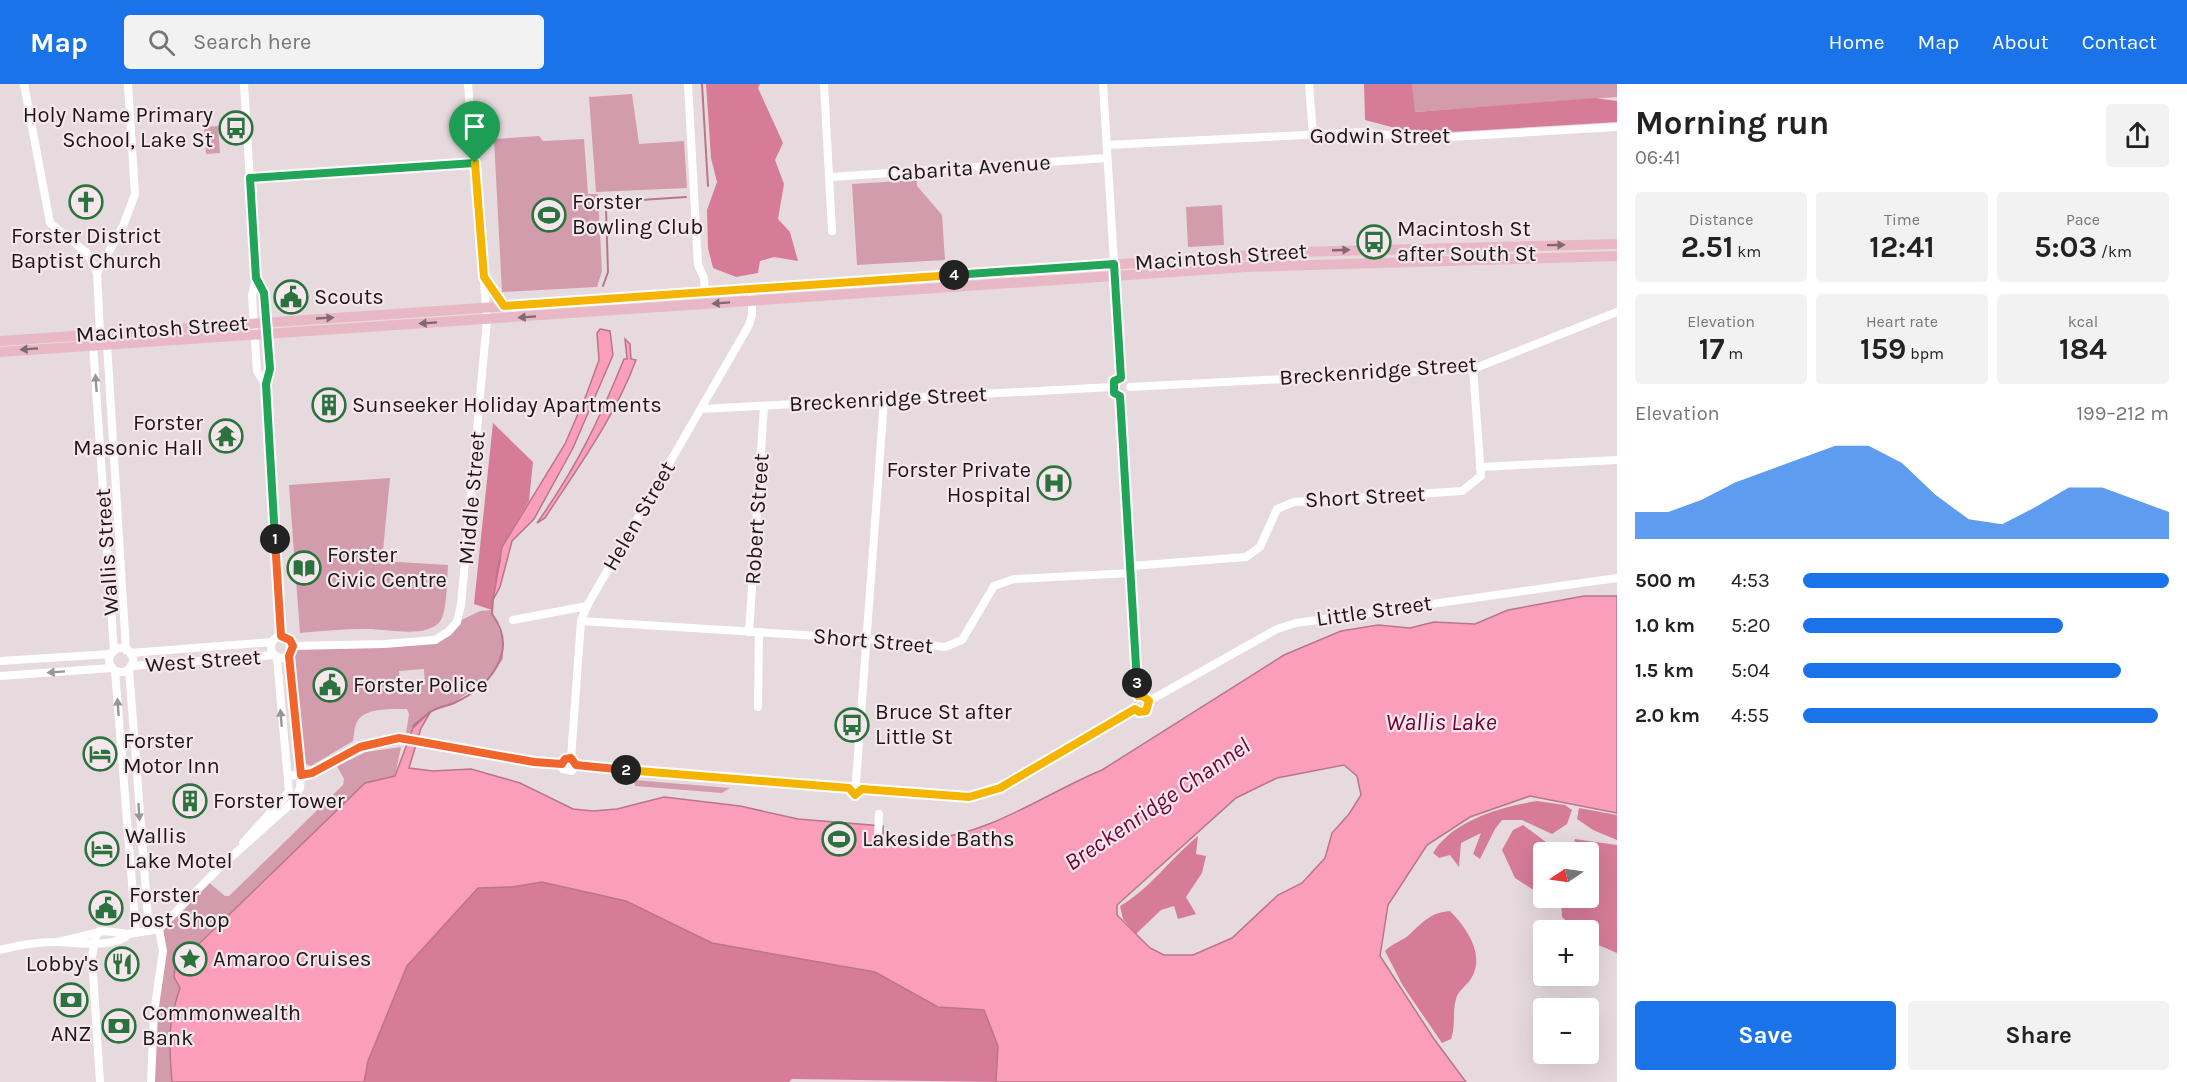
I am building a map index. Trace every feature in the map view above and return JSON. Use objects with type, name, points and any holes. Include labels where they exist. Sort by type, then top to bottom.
[{"type":"main road","name":"Macintosh Street","points":[[0,352],[753,301],[1296,252],[1617,244]]},
{"type":"main road","name":"Macintosh Street","points":[[0,340],[752,289],[1115,270],[1617,256]]},
{"type":"street","points":[[24,84],[50,224],[87,254],[97,273],[100,333]]},
{"type":"street","points":[[97,273],[123,226],[135,194],[128,84]]},
{"type":"street","points":[[244,84],[256,278],[252,295],[257,371],[266,384]]},
{"type":"street","name":"Middle Street","points":[[435,640],[448,632],[457,622],[462,605],[487,320],[468,84]]},
{"type":"street","points":[[688,84],[698,265],[704,278],[705,292]]},
{"type":"street","points":[[824,84],[831,177],[832,231]]},
{"type":"street","points":[[1102,84],[1121,378]]},
{"type":"street","points":[[1309,84],[1313,135]]},
{"type":"street","name":"Godwin Street","points":[[1107,145],[1363,132],[1418,139],[1617,127]]},
{"type":"street","name":"Cabarita Avenue","points":[[831,177],[1107,158]]},
{"type":"street","points":[[250,178],[475,163]]},
{"type":"street","points":[[484,277],[504,306]]},
{"type":"street","points":[[256,278],[264,293],[268,335],[270,369],[266,384],[281,636]]},
{"type":"street","name":"Helen Street","points":[[573,761],[581,621],[587,606],[751,320],[752,289]]},
{"type":"street","name":"Breckenridge Street","points":[[1130,387],[1473,369],[1617,312]]},
{"type":"street","name":"Middle Street","points":[[474,321],[485,346]]},
{"type":"street","name":"Wallis Street","points":[[107,344],[128,651]]},
{"type":"street","name":"Wallis Street","points":[[93,345],[112,652]]},
{"type":"street","points":[[1473,369],[1480,467],[1617,460]]},
{"type":"street","points":[[1121,378],[1127,380],[1130,387],[1127,394],[1120,396],[1114,393],[1112,387],[1114,381],[1121,378]]},
{"type":"street","name":"Breckenridge Street","points":[[701,409],[1112,387]]},
{"type":"street","points":[[1120,396],[1138,696],[1133,702],[1135,709],[1139,712],[1146,711],[1149,701],[1143,696],[1138,696]]},
{"type":"street","points":[[855,786],[884,399]]},
{"type":"street","name":"Robert Street","points":[[749,632],[764,406]]},
{"type":"street","name":"Short Street","points":[[581,621],[867,639],[945,647],[962,640],[994,586],[1014,579],[1131,570],[1246,557],[1260,547],[1277,509],[1294,501],[1462,491],[1481,476],[1480,467]]},
{"type":"street","name":"Little Street","points":[[1149,701],[1277,629],[1296,623],[1617,578]]},
{"type":"street","points":[[513,620],[587,606]]},
{"type":"street","points":[[758,707],[759,633]]},
{"type":"street","points":[[238,851],[255,828],[287,797],[288,776],[275,656],[271,649],[272,642],[281,636]]},
{"type":"street","points":[[0,950],[13,946],[58,942],[99,931],[132,934],[154,930],[294,801],[300,788],[301,775],[289,656],[293,646],[290,640],[281,636]]},
{"type":"street","name":"West Street","points":[[293,646],[384,644],[435,640]]},
{"type":"street","name":"West Street","points":[[128,651],[272,642]]},
{"type":"street","points":[[132,934],[112,652],[128,651],[133,659],[130,668],[154,930],[162,951],[154,1013],[151,1082]]},
{"type":"street","name":"West Street","points":[[0,661],[112,652]]},
{"type":"street","points":[[275,656],[289,656]]},
{"type":"street","name":"West Street","points":[[130,668],[275,656]]},
{"type":"street","points":[[0,676],[113,670],[122,672],[130,668]]},
{"type":"street","points":[[288,776],[312,773],[360,747],[402,739],[562,764],[567,771],[572,771],[573,761],[969,797],[1000,788],[1135,709]]},
{"type":"street","points":[[878,837],[879,814]]},
{"type":"street","points":[[99,931],[93,944],[100,1082]]},
{"type":"street","points":[[58,942],[68,945],[93,944],[124,939],[132,934]]},
{"type":"street","points":[[0,944],[13,946]]},
{"type":"shaded area","points":[[706,84],[760,84],[758,88],[783,143],[775,160],[784,184],[778,219],[790,232],[798,261],[774,257],[760,261],[758,273],[736,277],[713,268],[708,248],[707,210],[717,182],[711,158]]},
{"type":"shaded area","points":[[1364,84],[1412,84],[1415,112],[1595,98],[1617,101],[1617,122],[1418,134],[1365,120]]},
{"type":"shaded area","points":[[1412,84],[1617,84],[1617,97],[1414,112]]},
{"type":"shaded area","points":[[632,94],[639,144],[684,141],[687,188],[596,192],[589,97]]},
{"type":"shaded area","points":[[218,126],[220,153],[206,154],[204,127]]},
{"type":"shaded area","name":"Forster Bowling Club","points":[[539,136],[543,141],[584,139],[588,194],[598,194],[602,271],[597,287],[502,292],[494,139]]},
{"type":"shaded area","points":[[917,180],[917,186],[942,215],[945,260],[857,265],[852,184]]},
{"type":"shaded area","points":[[1222,205],[1224,245],[1188,247],[1186,207]]},
{"type":"shaded area","points":[[493,423],[533,462],[529,501],[502,547],[492,610],[474,604]]},
{"type":"shaded area","points":[[390,478],[382,561],[448,565],[446,602],[441,620],[426,630],[416,631],[357,629],[300,633],[289,485]]},
{"type":"shaded area","points":[[492,610],[503,640],[503,659],[490,676],[454,703],[431,711],[410,733],[406,733],[409,714],[407,709],[372,711],[357,722],[353,741],[311,766],[304,763],[289,656],[293,649],[435,640],[457,622],[480,611]],"holes":[[[424,669],[425,685],[400,687],[399,671]]]},
{"type":"shaded area","points":[[401,747],[395,776],[365,783],[175,966],[174,977],[180,988],[170,1035],[172,1082],[151,1082],[161,979],[159,929],[207,881],[225,896],[229,896],[343,785],[344,779],[337,766],[366,752]]},
{"type":"shaded area","points":[[634,780],[730,788],[722,793],[635,786]]},
{"type":"shaded area","points":[[1537,801],[1565,805],[1572,810],[1567,824],[1552,834],[1522,820],[1502,820],[1480,859],[1473,854],[1481,833],[1461,843],[1459,867],[1450,855],[1439,858],[1433,853],[1453,832],[1479,817],[1508,807]]},
{"type":"shaded area","points":[[1579,808],[1617,815],[1617,840],[1593,830],[1577,819]]},
{"type":"shaded area","points":[[1523,825],[1546,842],[1533,842],[1533,890],[1515,878],[1502,850],[1513,830]]},
{"type":"shaded area","points":[[1198,836],[1196,854],[1206,856],[1202,873],[1186,897],[1196,914],[1178,919],[1174,906],[1161,910],[1136,934],[1123,919],[1120,906],[1141,891]]},
{"type":"shaded area","points":[[1575,839],[1596,842],[1574,842]]},
{"type":"shaded area","points":[[1599,842],[1617,845],[1617,953],[1599,945],[1599,920],[1565,920],[1562,917],[1562,908],[1599,908]]},
{"type":"shaded area","points":[[542,882],[626,901],[712,943],[875,972],[938,1007],[984,1010],[998,1046],[996,1082],[792,1079],[789,1082],[364,1082],[368,1061],[407,966],[478,888]]},
{"type":"shaded area","points":[[1450,911],[1472,941],[1476,959],[1472,977],[1456,999],[1451,1039],[1442,1043],[1403,986],[1385,951],[1428,918]]},
{"type":"water","points":[[600,329],[610,331],[613,355],[573,448],[534,519],[512,541],[500,587],[493,600],[502,547],[565,444],[587,393],[599,360],[597,333]]},
{"type":"water","points":[[625,339],[630,344],[631,359],[636,360],[618,402],[583,461],[545,518],[537,523],[575,463],[596,424],[624,359],[627,359]]},
{"type":"water","name":"Wallis Lake","points":[[1584,596],[1617,596],[1617,813],[1530,796],[1470,817],[1427,845],[1388,905],[1380,956],[1434,1039],[1466,1082],[996,1082],[998,1046],[984,1010],[938,1007],[875,972],[712,943],[626,901],[542,882],[512,887],[478,888],[407,966],[368,1061],[364,1082],[172,1082],[170,1035],[180,988],[174,977],[175,967],[365,783],[395,776],[413,728],[431,711],[421,728],[409,768],[433,771],[471,769],[520,783],[573,809],[593,811],[617,809],[664,797],[740,806],[798,819],[883,826],[883,839],[929,839],[952,836],[996,821],[1102,770],[1284,655],[1341,631],[1378,625],[1410,628],[1434,622],[1475,624],[1508,610]],"holes":[[[1344,765],[1357,776],[1361,795],[1349,814],[1332,833],[1325,858],[1302,883],[1278,895],[1232,938],[1193,955],[1164,955],[1150,948],[1117,915],[1117,905],[1236,798],[1277,778]]]},
{"type":"waterway","points":[[702,84],[708,186]]},
{"type":"waterway","points":[[603,286],[608,272],[606,208],[611,202],[686,197]]},
{"type":"waterway","points":[[496,578],[500,560]]},
{"type":"waterway","points":[[413,726],[437,708],[454,703],[479,688],[497,667],[502,655],[503,642],[500,628],[492,614],[493,598]]},
{"type":"place","name":"Holy Name Primary School, Lake St","points":[[236,128]]},
{"type":"place","name":"Forster District Baptist Church","points":[[86,202]]},
{"type":"place","name":"Forster Bowling Club","points":[[549,215]]},
{"type":"place","name":"Macintosh St after South St","points":[[1374,242]]},
{"type":"place","name":"Scouts","points":[[291,297]]},
{"type":"place","name":"Sunseeker Holiday Apartments","points":[[329,405]]},
{"type":"place","name":"Forster Masonic Hall","points":[[226,436]]},
{"type":"place","name":"Forster Private Hospital","points":[[1054,483]]},
{"type":"place","name":"Forster Civic Centre","points":[[304,568]]},
{"type":"place","name":"Forster Police","points":[[330,685]]},
{"type":"place","name":"Bruce St after Little St","points":[[852,725]]},
{"type":"place","name":"Forster Motor Inn","points":[[100,754]]},
{"type":"place","name":"Forster Tower","points":[[190,801]]},
{"type":"place","name":"Lakeside Baths","points":[[839,839]]},
{"type":"place","name":"Wallis Lake Motel","points":[[102,849]]},
{"type":"place","name":"Forster Post Shop","points":[[106,908]]},
{"type":"place","name":"Amaroo Cruises","points":[[190,959]]},
{"type":"place","name":"Lobby's","points":[[122,964]]},
{"type":"place","name":"ANZ","points":[[71,1000]]},
{"type":"place","name":"Commonwealth Bank","points":[[119,1026]]},
{"type":"route","points":[[475,163],[484,277],[504,306],[1114,264],[1121,378],[1114,381],[1112,387],[1114,393],[1120,396],[1138,696],[1148,699],[1150,704],[1148,709],[1139,712],[1135,709],[1000,788],[969,797],[862,789],[855,795],[849,788],[595,768],[576,765],[573,758],[566,758],[562,764],[534,762],[399,738],[360,747],[312,773],[301,775],[289,656],[293,646],[290,640],[281,636],[266,384],[270,369],[264,293],[256,278],[250,178],[475,163]]},
{"type":"water label","name":"Breckenridge Channel","points":[[1157,804]]}]
